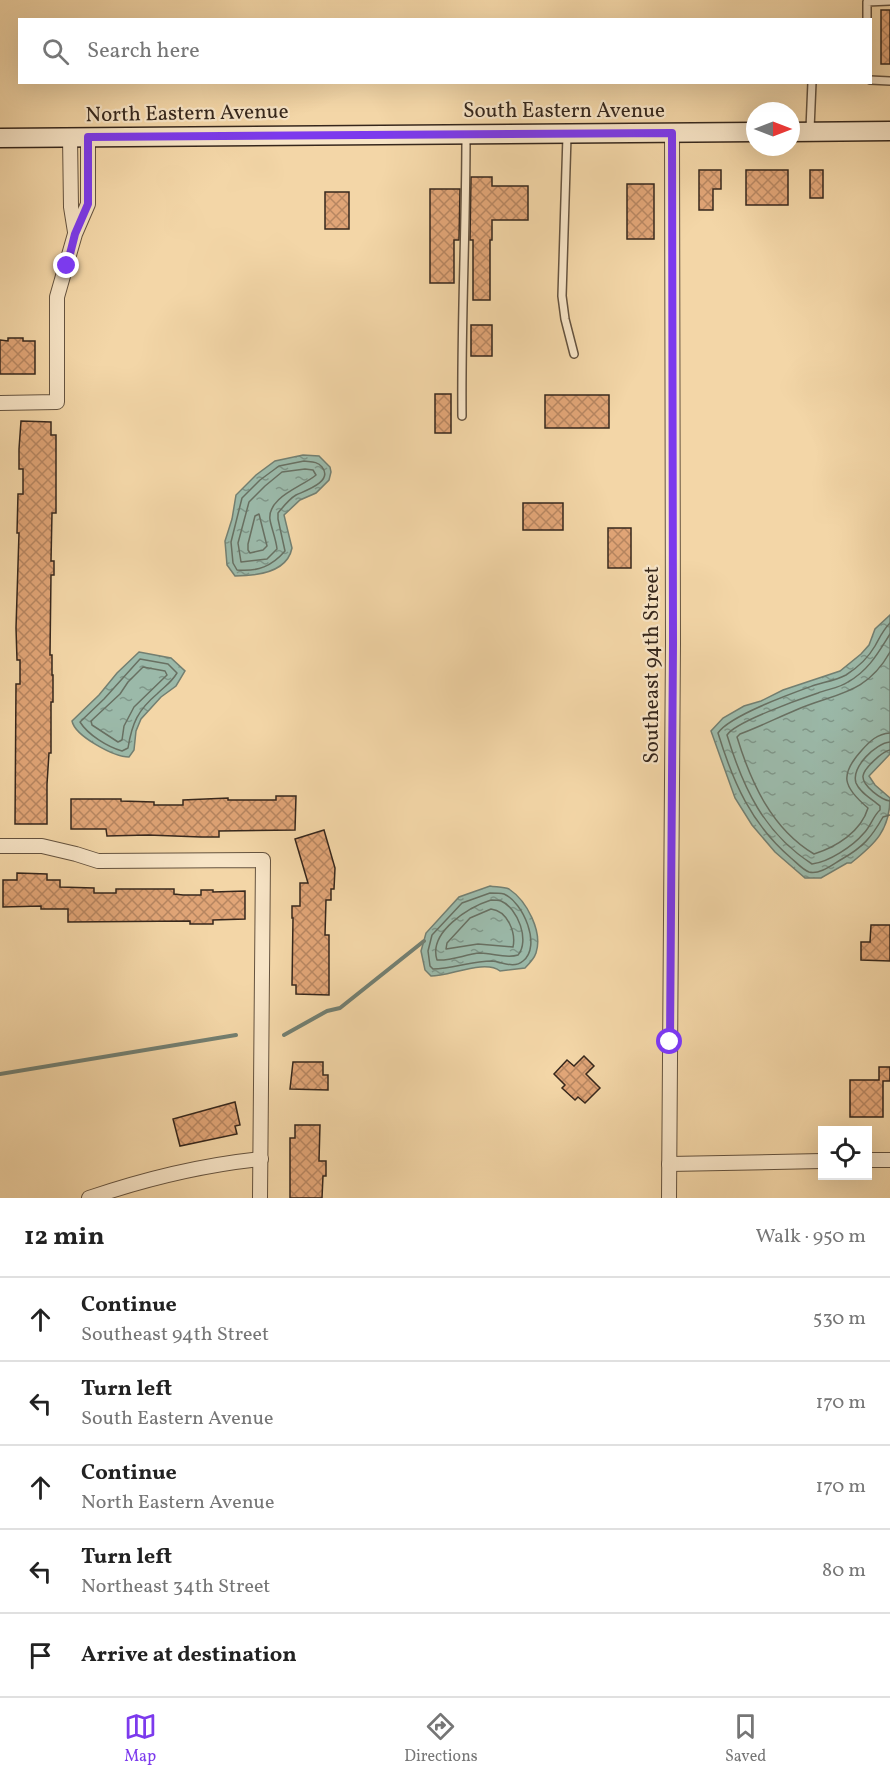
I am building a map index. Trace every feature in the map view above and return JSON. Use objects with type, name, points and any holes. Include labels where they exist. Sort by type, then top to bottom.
[{"type":"main road","points":[[800,132],[890,131]]},
{"type":"main road","name":"South Eastern Avenue","points":[[374,134],[746,132]]},
{"type":"main road","name":"North Eastern Avenue","points":[[0,138],[374,134]]},
{"type":"street","name":"Southeast 94th Street","points":[[669,1198],[674,590],[672,133]]},
{"type":"street","points":[[0,403],[57,402],[57,297],[75,234],[88,204],[79,137]]},
{"type":"street","points":[[0,846],[42,846],[98,861],[263,860],[260,1198]]},
{"type":"street","points":[[89,1198],[139,1181],[223,1163],[261,1159]]},
{"type":"street","points":[[872,1160],[890,1160]]},
{"type":"street","points":[[669,1164],[818,1161]]},
{"type":"lane","points":[[867,18],[867,2],[890,1]]},
{"type":"lane","points":[[872,80],[890,81]]},
{"type":"lane","points":[[810,132],[812,84]]},
{"type":"lane","points":[[567,133],[562,296],[574,354]]},
{"type":"lane","points":[[462,416],[466,134]]},
{"type":"water","points":[[303,455],[319,456],[330,467],[331,472],[329,480],[316,493],[300,500],[284,515],[292,548],[289,556],[284,563],[270,571],[235,576],[227,565],[225,541],[236,495],[256,475],[275,461]]},
{"type":"water","points":[[890,615],[890,754],[869,776],[875,785],[890,798],[887,819],[874,843],[851,863],[821,878],[805,878],[775,852],[752,825],[735,798],[711,731],[723,718],[744,706],[840,671],[861,654],[869,645],[875,629]]},
{"type":"water","points":[[139,652],[171,658],[185,671],[176,686],[161,697],[141,719],[136,731],[134,750],[129,757],[96,745],[80,733],[72,721]]},
{"type":"water","points":[[490,886],[509,889],[516,894],[527,909],[537,936],[538,945],[533,959],[525,968],[500,971],[494,968],[477,967],[431,976],[425,970],[421,951],[426,933],[459,897]]},
{"type":"building","points":[[881,10],[890,10],[890,64],[881,64]]},
{"type":"building","points":[[699,170],[721,170],[721,189],[713,189],[713,210],[699,210]]},
{"type":"building","points":[[746,170],[788,170],[788,205],[746,205]]},
{"type":"building","points":[[810,170],[823,170],[823,198],[810,198]]},
{"type":"building","points":[[471,177],[492,177],[492,186],[528,186],[528,220],[492,220],[490,300],[473,300],[473,240],[470,240]]},
{"type":"building","points":[[627,184],[654,184],[654,239],[627,239]]},
{"type":"building","points":[[430,189],[460,189],[459,240],[454,240],[454,283],[430,283]]},
{"type":"building","points":[[325,192],[349,192],[349,229],[325,229]]},
{"type":"building","points":[[471,325],[492,325],[492,356],[471,356]]},
{"type":"building","points":[[8,338],[35,341],[35,374],[0,374],[0,340],[8,341]]},
{"type":"building","points":[[435,394],[451,394],[451,433],[435,433]]},
{"type":"building","points":[[545,395],[609,395],[609,428],[545,428]]},
{"type":"building","points":[[21,421],[51,422],[51,435],[56,435],[56,513],[52,513],[51,561],[54,561],[54,575],[51,575],[50,655],[52,655],[53,702],[51,702],[47,824],[15,824],[16,684],[20,684],[16,628],[19,533],[17,533],[18,494],[23,494],[23,469],[19,469]]},
{"type":"building","points":[[523,503],[563,503],[563,530],[523,530]]},
{"type":"building","points":[[608,528],[631,528],[631,568],[608,568]]},
{"type":"building","points":[[276,796],[296,796],[295,830],[219,831],[219,837],[201,837],[107,836],[106,829],[71,829],[71,799],[121,799],[121,801],[154,802],[154,805],[183,805],[183,800],[228,798],[228,800],[276,800]]},
{"type":"building","points":[[324,830],[335,868],[331,900],[326,900],[325,935],[329,935],[329,995],[296,994],[296,985],[292,985],[292,906],[300,906],[300,883],[308,883],[295,839]]},
{"type":"building","points":[[17,873],[47,874],[47,880],[60,880],[60,887],[94,888],[94,893],[116,893],[116,889],[174,889],[174,894],[183,895],[201,895],[201,890],[245,891],[245,919],[213,920],[213,924],[190,924],[190,921],[68,922],[68,909],[41,909],[41,906],[3,907],[3,880],[17,880]]},
{"type":"building","points":[[871,925],[890,925],[890,961],[861,960],[861,942],[870,942]]},
{"type":"building","points":[[584,1056],[594,1066],[586,1074],[600,1088],[585,1103],[578,1097],[575,1100],[562,1088],[565,1085],[554,1074],[567,1060],[574,1066]]},
{"type":"building","points":[[293,1062],[323,1062],[323,1075],[328,1075],[328,1090],[290,1089]]},
{"type":"building","points":[[879,1067],[890,1067],[890,1081],[883,1081],[883,1117],[850,1117],[850,1080],[879,1080]]},
{"type":"building","points":[[235,1102],[240,1125],[235,1126],[237,1134],[180,1146],[173,1119]]},
{"type":"building","points":[[295,1125],[320,1125],[319,1161],[326,1161],[322,1198],[290,1198],[290,1138],[295,1138]]},
{"type":"waterway","points":[[284,1035],[327,1011],[340,1008],[424,941]]},
{"type":"waterway","points":[[0,1074],[236,1035]]},
{"type":"route","points":[[67,266],[75,234],[88,204],[88,137],[672,133],[674,547],[670,1042]]}]
